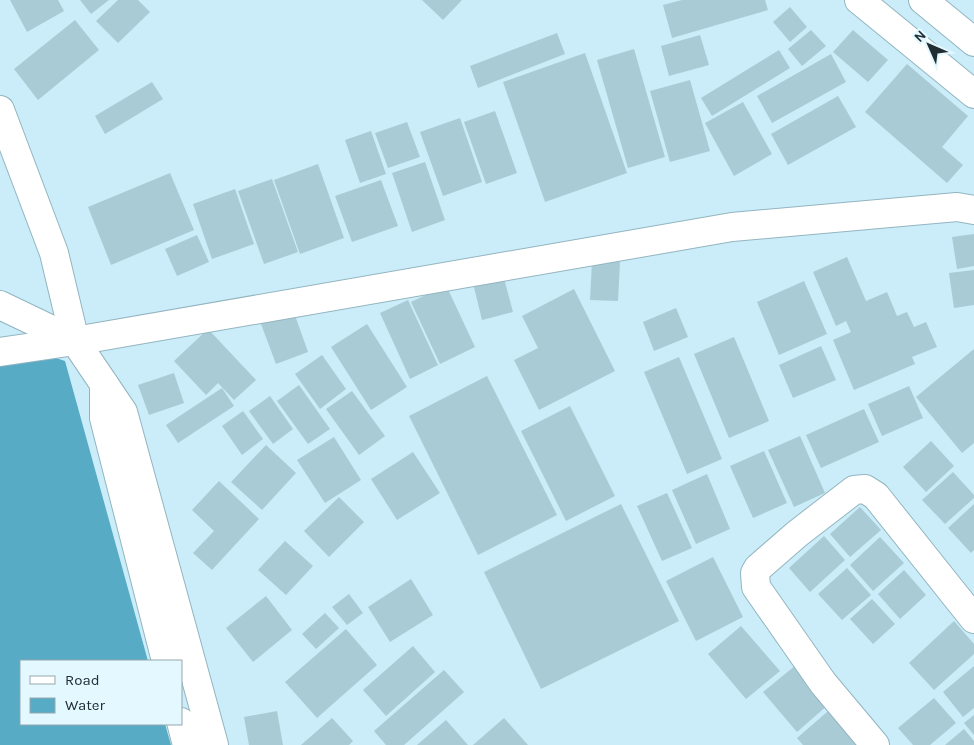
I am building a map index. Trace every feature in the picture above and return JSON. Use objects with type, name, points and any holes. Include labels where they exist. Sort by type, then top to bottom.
[{"type":"street","points":[[859,0],[974,94]]},
{"type":"street","points":[[923,0],[974,42]]},
{"type":"street","points":[[0,110],[54,253],[75,341],[123,412],[214,745]]},
{"type":"street","points":[[0,352],[75,341],[732,227],[968,202]]},
{"type":"street","points":[[0,305],[75,341]]},
{"type":"street","points":[[104,384],[104,418],[166,660]]},
{"type":"street","points":[[875,745],[823,683],[756,587],[755,573],[758,568],[797,534],[854,490],[866,488],[876,496],[974,619]]},
{"type":"street","points":[[182,725],[187,745]]},
{"type":"water","points":[[41,353],[65,361],[148,660],[20,660],[20,725],[165,725],[171,745],[0,745],[0,356]]},
{"type":"building","points":[[10,0],[58,0],[64,11],[27,32]]},
{"type":"building","points":[[80,0],[109,0],[91,14]]},
{"type":"building","points":[[118,0],[138,0],[150,12],[118,43],[96,21]]},
{"type":"building","points":[[422,0],[462,0],[443,20]]},
{"type":"building","points":[[682,0],[765,0],[768,10],[672,38],[663,5]]},
{"type":"building","points":[[790,7],[807,27],[790,42],[773,22]]},
{"type":"building","points":[[75,20],[99,50],[38,100],[14,69]]},
{"type":"building","points":[[811,30],[826,46],[802,66],[788,49]]},
{"type":"building","points":[[853,30],[888,60],[868,82],[833,52]]},
{"type":"building","points":[[557,33],[565,54],[478,88],[470,66]]},
{"type":"building","points":[[700,35],[709,65],[669,76],[661,46]]},
{"type":"building","points":[[634,49],[665,157],[628,168],[597,60]]},
{"type":"building","points":[[779,50],[790,68],[712,116],[701,98]]},
{"type":"building","points":[[585,53],[627,173],[545,202],[503,82]]},
{"type":"building","points":[[831,54],[846,82],[772,123],[757,96]]},
{"type":"building","points":[[907,64],[968,116],[942,147],[963,165],[947,183],[865,112]]},
{"type":"building","points":[[690,80],[710,151],[670,162],[650,91]]},
{"type":"building","points":[[152,82],[163,99],[105,134],[95,116]]},
{"type":"building","points":[[838,96],[856,127],[788,165],[771,134]]},
{"type":"building","points":[[743,102],[772,154],[734,176],[705,123]]},
{"type":"building","points":[[495,111],[517,173],[486,184],[464,122]]},
{"type":"building","points":[[460,118],[482,182],[443,196],[420,132]]},
{"type":"building","points":[[407,122],[420,157],[388,168],[375,133]]},
{"type":"building","points":[[371,131],[386,174],[360,183],[345,140]]},
{"type":"building","points":[[425,162],[445,220],[412,232],[392,173]]},
{"type":"building","points":[[318,164],[344,238],[300,254],[274,180]]},
{"type":"building","points":[[170,173],[194,230],[111,265],[88,207]]},
{"type":"building","points":[[272,179],[298,252],[264,264],[238,191]]},
{"type":"building","points":[[381,180],[398,226],[352,242],[335,196]]},
{"type":"building","points":[[235,189],[254,244],[212,259],[193,204]]},
{"type":"building","points":[[974,234],[974,266],[957,269],[952,237]]},
{"type":"building","points":[[197,235],[209,262],[177,276],[165,249]]},
{"type":"building","points":[[847,257],[866,301],[887,292],[897,316],[907,312],[914,327],[926,322],[937,347],[912,357],[915,364],[854,390],[833,340],[851,332],[846,321],[836,326],[813,272]]},
{"type":"building","points":[[592,261],[620,262],[618,301],[590,300]]},
{"type":"building","points":[[501,267],[513,312],[482,320],[471,275]]},
{"type":"building","points":[[974,270],[974,305],[954,308],[949,273]]},
{"type":"building","points":[[804,281],[827,334],[779,355],[757,302]]},
{"type":"building","points":[[446,285],[475,347],[440,364],[411,302]]},
{"type":"building","points":[[574,289],[615,371],[539,410],[514,360],[538,348],[522,316]]},
{"type":"building","points":[[408,300],[438,365],[410,379],[380,313]]},
{"type":"building","points":[[291,304],[308,352],[276,364],[258,316]]},
{"type":"building","points":[[676,308],[688,337],[654,351],[643,322]]},
{"type":"building","points":[[367,324],[407,387],[371,410],[331,347]]},
{"type":"building","points":[[208,329],[256,380],[234,400],[218,383],[206,395],[174,361]]},
{"type":"building","points":[[734,337],[769,421],[729,438],[694,354]]},
{"type":"building","points":[[821,346],[836,380],[793,398],[779,365]]},
{"type":"building","points":[[974,349],[974,443],[962,453],[916,397]]},
{"type":"building","points":[[322,355],[346,389],[320,409],[295,374]]},
{"type":"building","points":[[679,357],[722,459],[687,474],[644,372]]},
{"type":"building","points":[[174,373],[184,403],[149,415],[138,385]]},
{"type":"building","points":[[487,376],[557,515],[478,555],[409,416]]},
{"type":"building","points":[[299,385],[330,429],[308,444],[277,401]]},
{"type":"building","points":[[909,386],[923,418],[882,436],[868,404]]},
{"type":"building","points":[[222,388],[234,406],[178,443],[166,425]]},
{"type":"building","points":[[352,391],[385,436],[359,455],[326,409]]},
{"type":"building","points":[[270,396],[293,429],[273,444],[249,411]]},
{"type":"building","points":[[570,406],[615,496],[566,521],[521,431]]},
{"type":"building","points":[[864,409],[879,442],[821,468],[806,435]]},
{"type":"building","points":[[243,411],[263,439],[242,455],[222,426]]},
{"type":"building","points":[[800,436],[825,493],[794,507],[768,450]]},
{"type":"building","points":[[334,437],[361,480],[325,503],[297,460]]},
{"type":"building","points":[[931,441],[954,466],[926,492],[903,467]]},
{"type":"building","points":[[266,445],[296,473],[262,510],[231,482]]},
{"type":"building","points":[[764,451],[787,503],[753,518],[730,466]]},
{"type":"building","points":[[413,452],[440,493],[397,520],[371,479]]},
{"type":"building","points":[[953,472],[974,495],[974,498],[945,524],[922,500]]},
{"type":"building","points":[[707,474],[730,529],[696,544],[672,490]]},
{"type":"building","points":[[219,481],[259,519],[212,570],[193,553],[214,531],[192,510]]},
{"type":"building","points":[[667,493],[692,548],[662,561],[637,506]]},
{"type":"building","points":[[339,497],[364,522],[329,557],[304,531]]},
{"type":"building","points":[[621,504],[679,621],[541,689],[484,572]]},
{"type":"building","points":[[974,504],[974,550],[971,553],[948,528]]},
{"type":"building","points":[[860,507],[881,530],[850,557],[830,534]]},
{"type":"building","points":[[824,536],[845,560],[810,592],[789,568]]},
{"type":"building","points":[[880,537],[904,563],[873,591],[850,565]]},
{"type":"building","points":[[285,541],[313,566],[286,595],[258,570]]},
{"type":"building","points":[[713,557],[743,617],[696,641],[666,581]]},
{"type":"building","points":[[847,568],[871,595],[842,620],[818,594]]},
{"type":"building","points":[[904,570],[926,595],[900,619],[878,594]]},
{"type":"building","points":[[411,579],[433,615],[390,642],[368,607]]},
{"type":"building","points":[[349,594],[363,613],[347,625],[332,607]]},
{"type":"building","points":[[266,596],[292,630],[253,662],[226,628]]},
{"type":"building","points":[[872,599],[895,624],[873,644],[850,619]]},
{"type":"building","points":[[325,613],[339,628],[316,649],[302,634]]},
{"type":"building","points":[[954,621],[974,644],[974,654],[934,690],[909,663]]},
{"type":"building","points":[[741,626],[780,671],[746,699],[708,654]]},
{"type":"building","points":[[346,629],[377,665],[317,718],[285,682]]},
{"type":"building","points":[[413,646],[435,672],[386,716],[363,690]]},
{"type":"building","points":[[796,665],[829,704],[797,732],[763,692]]},
{"type":"building","points":[[974,666],[974,708],[963,717],[943,692]]},
{"type":"building","points":[[444,670],[464,692],[404,745],[386,745],[374,731]]},
{"type":"building","points":[[934,698],[956,723],[930,745],[913,745],[898,728]]},
{"type":"building","points":[[834,706],[867,745],[803,745],[797,738]]},
{"type":"building","points":[[277,711],[283,745],[249,745],[244,717]]},
{"type":"building","points":[[974,715],[974,735],[964,723]]},
{"type":"building","points":[[332,718],[353,741],[349,745],[301,745]]},
{"type":"building","points":[[504,718],[528,745],[473,745]]},
{"type":"building","points":[[446,720],[468,745],[417,745]]},
{"type":"building","points":[[964,729],[974,741],[974,745],[945,745]]}]
